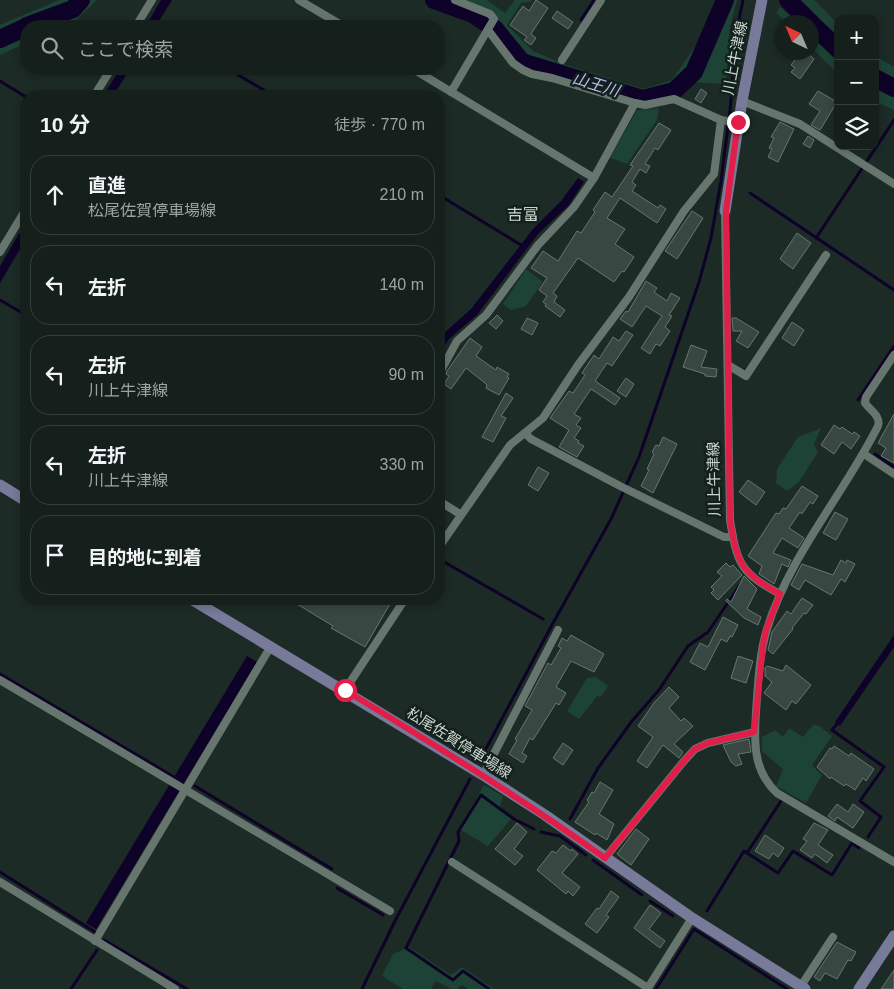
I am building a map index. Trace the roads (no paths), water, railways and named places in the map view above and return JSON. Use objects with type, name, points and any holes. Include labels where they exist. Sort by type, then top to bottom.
[{"type":"main road","name":"川上牛津線","points":[[726,211],[738,122],[762,0]]},
{"type":"main road","points":[[0,486],[20,498]]},
{"type":"main road","name":"松尾佐賀停車場線","points":[[201,605],[483,775],[545,815],[692,918],[801,988]]},
{"type":"main road","points":[[859,989],[894,936]]},
{"type":"street","points":[[140,20],[152,0]]},
{"type":"street","points":[[299,0],[333,20]]},
{"type":"street","points":[[451,92],[494,19],[490,14],[455,0]]},
{"type":"street","points":[[562,60],[601,0]]},
{"type":"street","points":[[488,30],[513,62],[532,74],[645,105],[674,100],[721,120],[738,122]]},
{"type":"street","points":[[98,90],[107,75]]},
{"type":"street","points":[[423,75],[594,178]]},
{"type":"street","points":[[742,102],[800,124],[894,184]]},
{"type":"street","points":[[445,363],[457,341],[486,315],[538,245],[574,207],[594,178],[635,103]]},
{"type":"street","points":[[445,537],[510,445],[543,418],[578,365],[629,297],[684,210],[714,174],[721,120]]},
{"type":"street","name":"川上牛津線","points":[[726,211],[730,520],[740,562],[749,575],[780,594]]},
{"type":"street","points":[[0,252],[20,219]]},
{"type":"street","points":[[728,364],[746,376],[826,255]]},
{"type":"street","points":[[894,355],[864,403],[878,417],[880,422],[864,454],[784,584],[766,630],[754,732],[757,759],[762,775],[768,785],[894,862]]},
{"type":"street","points":[[525,433],[531,439],[620,486],[724,537],[733,537]]},
{"type":"street","points":[[864,454],[894,474]]},
{"type":"street","points":[[445,505],[460,514]]},
{"type":"street","points":[[345,690],[400,605]]},
{"type":"street","points":[[483,775],[558,630]]},
{"type":"street","points":[[95,941],[271,646]]},
{"type":"street","points":[[0,680],[390,911]]},
{"type":"street","points":[[605,858],[695,749],[708,743],[754,732]]},
{"type":"street","points":[[452,862],[648,988],[692,918]]},
{"type":"street","points":[[0,882],[169,988]]},
{"type":"street","points":[[801,988],[832,937]]},
{"type":"waterway","name":"山王川","points":[[43,20],[73,9],[81,0]]},
{"type":"waterway","name":"山王川","points":[[434,0],[473,14],[495,29],[522,62],[643,99],[674,91],[694,72],[725,0]]},
{"type":"waterway","points":[[581,20],[594,0]]},
{"type":"waterway","points":[[481,758],[611,519],[639,457],[699,282],[711,238],[721,181],[730,111],[737,29],[743,0]]},
{"type":"waterway","name":"山王川","points":[[788,0],[803,15]]},
{"type":"waterway","name":"山王川","points":[[0,39],[20,30]]},
{"type":"waterway","name":"山王川","points":[[819,31],[834,45]]},
{"type":"waterway","points":[[238,75],[264,90]]},
{"type":"waterway","name":"山王川","points":[[879,80],[894,88]]},
{"type":"waterway","points":[[0,81],[20,93]]},
{"type":"waterway","points":[[816,238],[894,120]]},
{"type":"waterway","points":[[750,193],[894,290]]},
{"type":"waterway","points":[[445,199],[521,245]]},
{"type":"waterway","points":[[0,300],[20,312]]},
{"type":"waterway","points":[[858,400],[894,346]]},
{"type":"waterway","points":[[875,454],[894,467]]},
{"type":"waterway","points":[[445,562],[543,619]]},
{"type":"waterway","points":[[570,819],[598,768],[632,721],[659,690],[688,646],[708,632],[740,585]]},
{"type":"waterway","points":[[0,674],[174,777]]},
{"type":"waterway","points":[[837,724],[832,730],[884,767],[860,801],[881,817],[868,837]]},
{"type":"waterway","points":[[362,989],[395,921],[470,779]]},
{"type":"waterway","points":[[195,786],[332,869]]},
{"type":"waterway","points":[[489,989],[463,971],[453,980],[406,948],[459,841],[458,832],[481,795],[514,819],[534,829]]},
{"type":"waterway","points":[[747,853],[781,801]]},
{"type":"waterway","points":[[541,832],[560,836],[586,855]]},
{"type":"waterway","points":[[707,911],[744,851],[778,873],[793,851],[832,875],[852,843],[859,848]]},
{"type":"waterway","points":[[593,860],[642,895]]},
{"type":"waterway","points":[[0,872],[95,932]]},
{"type":"waterway","points":[[337,888],[383,915]]},
{"type":"waterway","points":[[650,901],[673,916]]},
{"type":"waterway","points":[[656,989],[694,929],[787,989]]},
{"type":"waterway","points":[[104,940],[187,989]]},
{"type":"waterway","points":[[71,989],[97,950]]},
{"type":"district","name":"吉富","points":[[523,214]]}]
